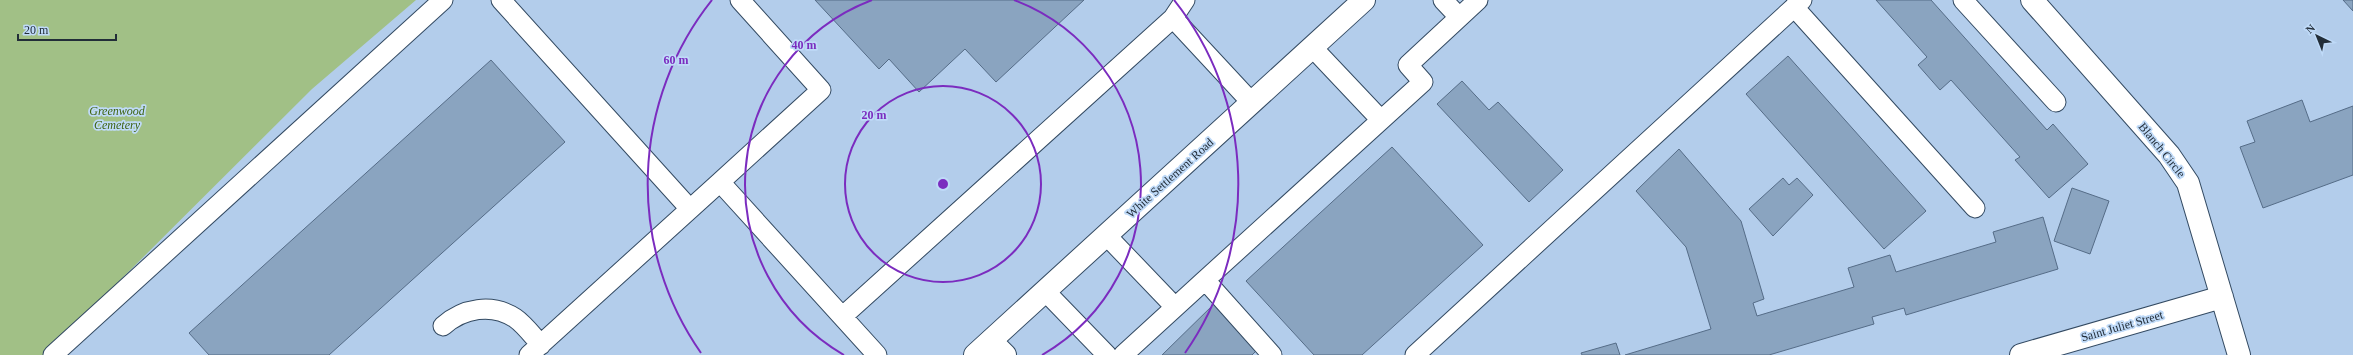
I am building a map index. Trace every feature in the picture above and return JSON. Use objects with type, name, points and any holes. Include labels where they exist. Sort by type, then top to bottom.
[{"type":"street","name":"White Settlement Road","points":[[990,350],[1045,291],[1364,0]]},
{"type":"street","name":"Blanch Circle","points":[[2032,0],[2169,155],[2188,183],[2239,355]]},
{"type":"street","name":"Saint Juliet Street","points":[[2021,355],[2222,297]]},
{"type":"lane","points":[[53,355],[443,0]]},
{"type":"lane","points":[[501,0],[690,209]]},
{"type":"lane","points":[[443,326],[449,320],[474,309],[495,309],[515,318],[535,350],[820,90],[740,0]]},
{"type":"lane","points":[[843,316],[1173,18],[1185,0]]},
{"type":"lane","points":[[1443,0],[1459,17]]},
{"type":"lane","points":[[1123,355],[1423,82],[1408,65],[1478,0]]},
{"type":"lane","points":[[1963,0],[2056,102]]},
{"type":"lane","points":[[1415,355],[1798,3],[1975,208]]},
{"type":"lane","points":[[1173,18],[1252,103]]},
{"type":"lane","points":[[1312,47],[1381,120]]},
{"type":"lane","points":[[720,182],[877,355]]},
{"type":"lane","points":[[1106,235],[1176,306]]},
{"type":"lane","points":[[1205,280],[1272,355]]},
{"type":"lane","points":[[1045,291],[1108,355]]},
{"type":"green space","name":"Greenwood Cemetery","points":[[0,0],[416,0],[312,89],[45,355],[0,355]]},
{"type":"building","points":[[815,0],[1084,0],[996,82],[965,49],[919,92],[889,59],[879,69]]},
{"type":"building","points":[[1876,0],[1931,0],[2047,130],[2053,124],[2088,164],[2049,198],[2015,160],[2020,157],[1951,80],[1940,90],[1918,65],[1927,57]]},
{"type":"building","points":[[2343,0],[2353,0],[2353,11]]},
{"type":"building","points":[[1788,56],[1926,211],[1884,249],[1746,94]]},
{"type":"building","points":[[491,60],[565,142],[329,355],[209,355],[189,333]]},
{"type":"building","points":[[1462,81],[1489,110],[1498,102],[1563,170],[1529,202],[1437,104]]},
{"type":"building","points":[[2302,100],[2310,122],[2353,106],[2353,175],[2263,208],[2240,147],[2255,142],[2247,121]]},
{"type":"building","points":[[1392,147],[1483,245],[1362,355],[1314,355],[1246,281]]},
{"type":"building","points":[[1679,149],[1741,221],[1764,299],[1753,303],[1757,316],[1854,287],[1848,268],[1890,255],[1896,272],[1996,242],[1993,232],[2043,217],[2058,269],[1906,315],[1904,308],[1872,317],[1874,324],[1769,355],[1625,355],[1711,329],[1686,247],[1636,191]]},
{"type":"building","points":[[1783,178],[1789,185],[1797,178],[1813,195],[1773,236],[1749,209]]},
{"type":"building","points":[[2072,188],[2109,201],[2090,254],[2054,241]]},
{"type":"building","points":[[1214,304],[1258,349],[1252,355],[1162,355]]},
{"type":"building","points":[[1616,343],[1620,355],[1582,355],[1581,353]]}]
